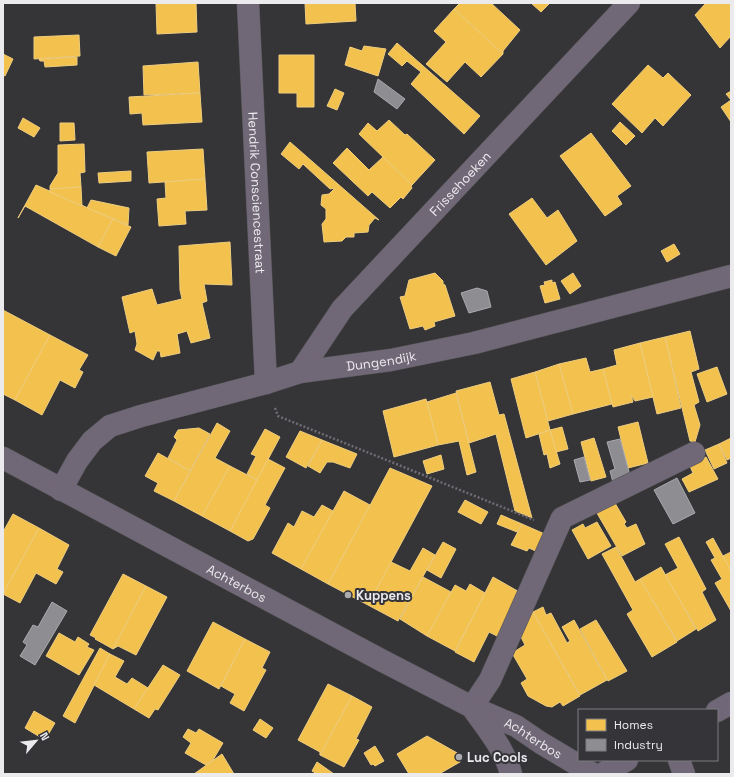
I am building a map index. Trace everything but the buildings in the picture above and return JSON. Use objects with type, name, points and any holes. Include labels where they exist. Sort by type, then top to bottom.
[{"type":"main road","points":[[718,710],[731,703]]},
{"type":"main road","points":[[602,774],[626,761]]},
{"type":"street","name":"Hendrik Consciencestraat","points":[[248,3],[266,383]]},
{"type":"street","name":"Frissehoeken","points":[[300,372],[342,309],[629,3]]},
{"type":"street","name":"Dungendijk","points":[[62,490],[77,461],[92,441],[110,426],[266,383],[300,372],[391,360],[474,343],[731,276]]},
{"type":"street","points":[[472,707],[490,680],[562,518],[694,453]]},
{"type":"street","name":"Achterbos","points":[[3,458],[472,707],[516,726],[540,743],[593,774]]},
{"type":"street","name":"Achterbos","points":[[472,707],[494,738],[509,766],[511,774]]},
{"type":"street","points":[[679,761],[684,774]]},
{"type":"path","points":[[266,383],[278,416],[557,529]]},
{"type":"place","name":"Kuppens","points":[[348,595]]},
{"type":"place","name":"Luc Cools","points":[[459,757]]}]
